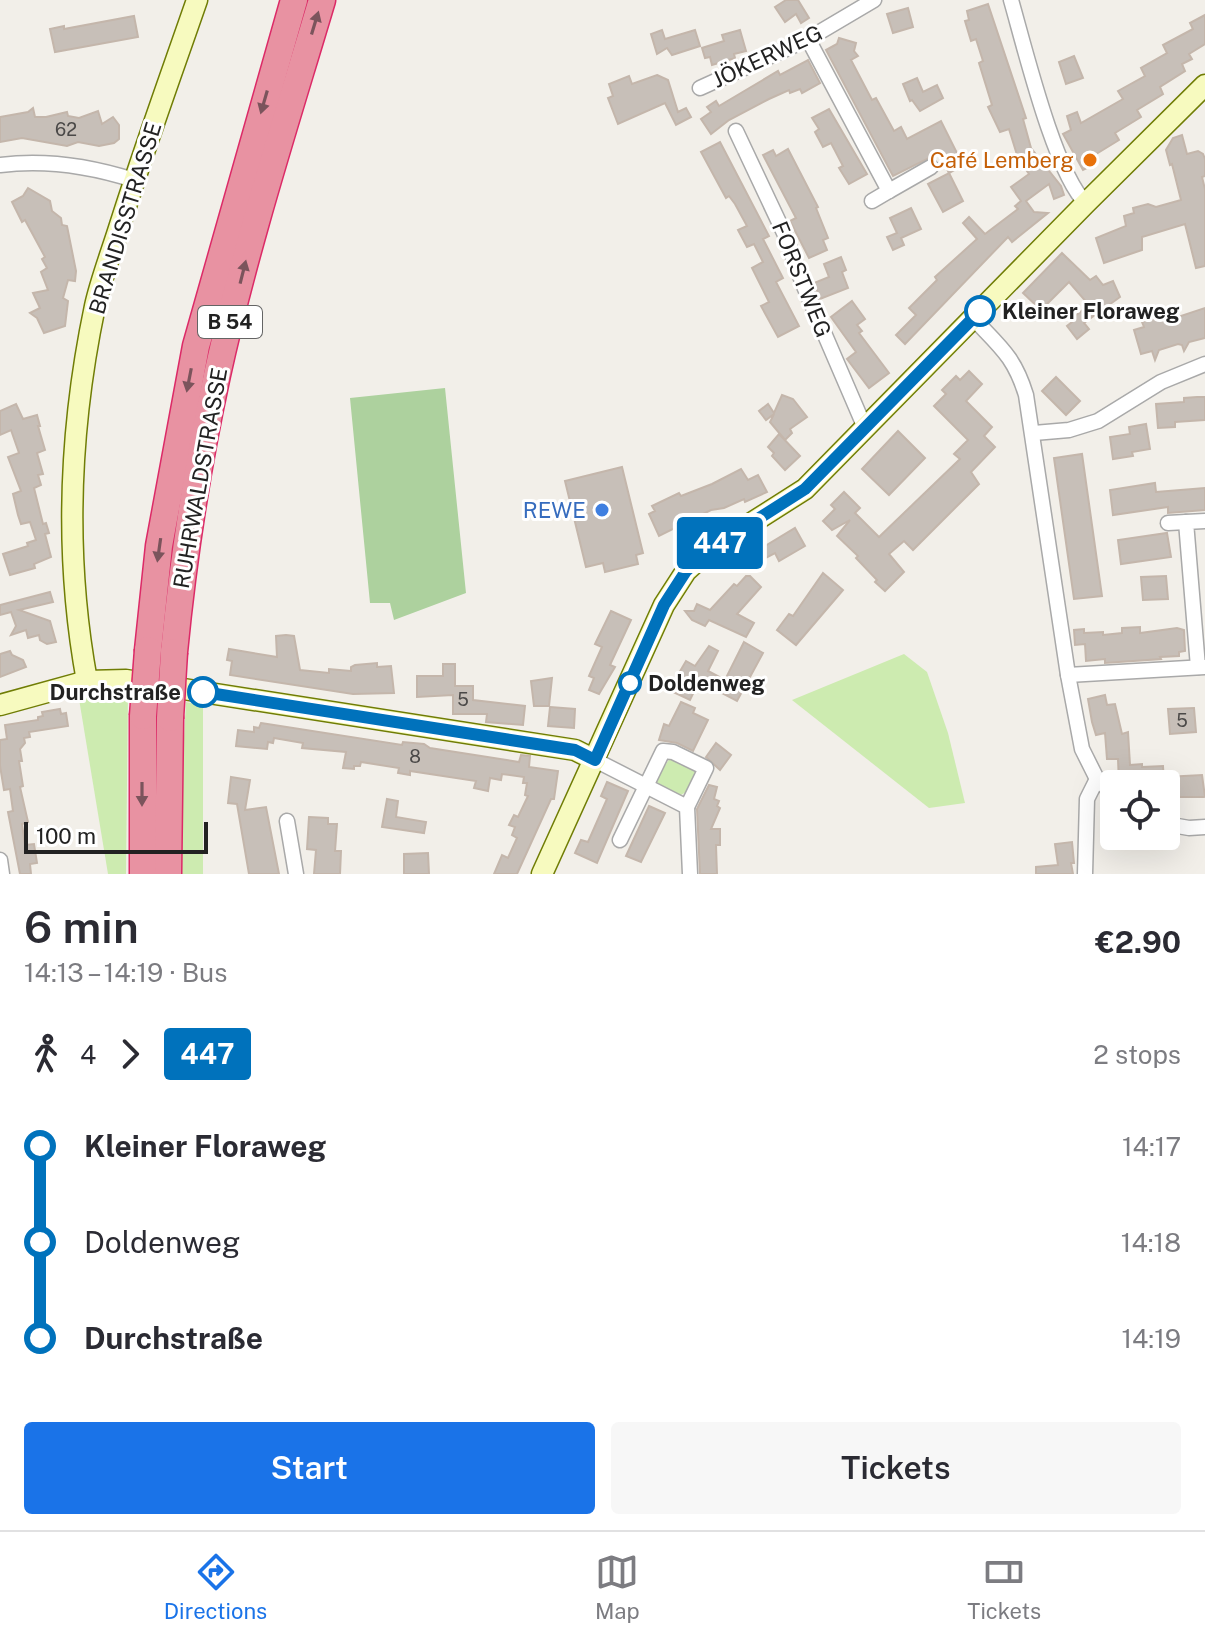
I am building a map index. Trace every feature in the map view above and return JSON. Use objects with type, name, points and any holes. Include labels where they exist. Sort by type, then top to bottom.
[{"type":"highway","name":"B 54","points":[[143,874],[143,716],[161,532],[196,346],[294,0]]},
{"type":"highway","name":"RUHRWALDSTRASSE","points":[[168,874],[170,718],[187,536],[218,372],[259,212],[322,0]]},
{"type":"street","name":"BRANDISSTRASSE","points":[[87,681],[76,595],[72,519],[77,413],[96,303],[134,180],[197,0]]},
{"type":"street","name":"JÖKERWEG","points":[[700,88],[808,39],[874,0]]},
{"type":"street","points":[[1011,0],[1055,142],[1073,189],[1086,203]]},
{"type":"street","points":[[808,39],[889,191]]},
{"type":"street","points":[[542,874],[664,605],[686,571],[709,550],[805,489],[1205,85]]},
{"type":"street","name":"FORSTWEG","points":[[736,131],[785,235],[865,428]]},
{"type":"street","points":[[0,165],[41,162],[70,165],[134,180]]},
{"type":"street","points":[[872,201],[931,167]]},
{"type":"street","points":[[973,318],[1018,369],[1034,433],[1068,675],[1082,749],[1100,782]]},
{"type":"street","points":[[1034,433],[1069,430],[1098,421],[1161,382],[1205,364]]},
{"type":"street","points":[[1168,523],[1205,521]]},
{"type":"street","points":[[1068,675],[1202,667],[1186,522]]},
{"type":"street","points":[[0,705],[87,681],[126,680],[575,750],[687,807]]},
{"type":"street","points":[[620,840],[663,751],[673,752],[706,768],[687,807],[690,874]]},
{"type":"street","points":[[1085,874],[1087,799],[1097,779]]},
{"type":"street","points":[[287,821],[296,874]]},
{"type":"street","points":[[1180,826],[1205,827]]},
{"type":"street","points":[[0,860],[2,874]]},
{"type":"green space","points":[[445,388],[466,593],[394,620],[390,603],[370,603],[350,398]]},
{"type":"green space","points":[[904,654],[927,672],[948,733],[965,803],[929,808],[792,700]]},
{"type":"green space","points":[[128,693],[126,874],[108,874],[79,699]]},
{"type":"green space","points":[[186,702],[203,706],[203,874],[182,874]]},
{"type":"green space","points":[[670,758],[693,767],[696,775],[688,791],[679,796],[659,787],[656,779]]},
{"type":"building","points":[[786,0],[798,0],[809,18],[801,23],[796,14],[785,22],[775,7]]},
{"type":"building","points":[[988,4],[1026,118],[1023,119],[1031,148],[1061,186],[1064,195],[1054,199],[1049,184],[1026,201],[1034,212],[1048,213],[1012,242],[1008,237],[905,344],[896,335],[916,315],[909,308],[937,280],[935,277],[977,239],[963,223],[969,217],[985,234],[1018,209],[1015,206],[1021,201],[1011,187],[1029,174],[1018,158],[1009,129],[1000,132],[988,107],[992,105],[979,63],[983,61],[976,39],[971,41],[965,21],[969,20],[967,11]]},
{"type":"building","points":[[908,8],[913,27],[893,33],[887,14]]},
{"type":"building","points":[[1205,15],[1205,44],[1189,54],[1192,59],[1182,64],[1185,71],[1160,87],[1163,94],[1137,110],[1141,117],[1115,133],[1119,140],[1093,156],[1097,163],[1083,170],[1063,134],[1071,130],[1067,116],[1077,112],[1081,123],[1123,99],[1118,91],[1145,76],[1141,68],[1167,53],[1163,45],[1193,29],[1190,23]]},
{"type":"building","points":[[134,16],[138,37],[55,52],[50,29]]},
{"type":"building","points":[[662,30],[665,39],[695,30],[700,46],[672,55],[667,48],[657,54],[651,34]]},
{"type":"building","points":[[740,30],[746,51],[712,65],[710,57],[705,58],[702,48],[724,41],[722,35]]},
{"type":"building","points":[[839,38],[856,43],[854,51],[858,56],[851,60],[872,100],[876,98],[894,131],[901,127],[907,139],[941,121],[963,165],[949,173],[939,153],[893,176],[826,50],[837,44]]},
{"type":"building","points":[[1074,56],[1083,78],[1066,84],[1059,62]]},
{"type":"building","points":[[808,60],[820,83],[802,93],[800,89],[790,93],[789,90],[769,99],[729,120],[711,134],[701,119],[711,112],[707,107],[716,101],[719,106],[778,71],[780,75]]},
{"type":"building","points":[[657,75],[668,80],[678,112],[686,108],[691,117],[676,125],[665,103],[618,124],[608,98],[613,96],[609,84],[629,76],[632,84]]},
{"type":"building","points":[[917,78],[923,92],[937,85],[943,98],[920,111],[910,101],[903,84]]},
{"type":"building","points":[[33,108],[35,117],[67,112],[68,116],[79,118],[98,111],[102,124],[113,117],[119,125],[119,139],[99,146],[78,142],[67,146],[22,138],[0,142],[0,117],[28,112]]},
{"type":"building","points":[[829,109],[867,174],[849,184],[839,168],[843,166],[831,143],[823,147],[815,132],[819,129],[812,118]]},
{"type":"building","points":[[1182,135],[1187,154],[1198,151],[1205,159],[1205,176],[1202,177],[1205,189],[1205,266],[1196,268],[1185,224],[1142,237],[1142,250],[1104,263],[1096,238],[1126,226],[1124,216],[1134,213],[1133,208],[1148,204],[1156,207],[1181,200],[1166,150],[1173,138]]},
{"type":"building","points":[[720,142],[769,236],[763,239],[783,278],[776,282],[799,326],[778,337],[761,306],[769,302],[752,268],[763,262],[754,244],[747,247],[738,230],[747,226],[729,196],[726,198],[701,152]]},
{"type":"building","points":[[788,149],[818,207],[828,238],[823,240],[827,250],[809,258],[790,221],[796,218],[763,155],[773,150],[776,156]]},
{"type":"building","points":[[949,173],[963,201],[943,212],[928,184]]},
{"type":"building","points":[[28,188],[50,201],[52,211],[61,218],[62,225],[67,226],[76,271],[75,281],[68,280],[63,298],[68,301],[65,326],[44,333],[37,318],[30,313],[40,308],[33,293],[48,290],[41,272],[47,268],[42,259],[45,257],[12,202],[23,196]]},
{"type":"building","points":[[911,208],[921,229],[901,238],[904,245],[893,250],[887,237],[897,233],[890,218]]},
{"type":"building","points":[[1062,253],[1090,280],[1096,276],[1103,285],[1113,281],[1120,297],[1084,323],[1089,329],[1077,339],[1067,326],[1089,305],[1069,282],[1041,310],[1023,293]]},
{"type":"building","points":[[841,257],[848,288],[820,299],[814,283],[829,277],[824,264]]},
{"type":"building","points":[[852,301],[865,319],[857,325],[862,331],[859,333],[889,373],[869,388],[847,359],[856,352],[831,317]]},
{"type":"building","points":[[1205,308],[1205,338],[1189,342],[1184,351],[1178,344],[1159,350],[1155,360],[1152,351],[1141,354],[1134,330],[1144,327],[1142,322],[1162,316],[1169,320]]},
{"type":"building","points":[[969,371],[982,384],[966,401],[992,427],[984,436],[995,447],[971,472],[979,484],[913,550],[904,541],[889,554],[904,572],[885,591],[856,558],[858,556],[837,536],[850,520],[832,530],[823,521],[835,509],[831,505],[844,492],[860,508],[855,513],[879,537],[960,459],[954,454],[968,440],[934,406],[946,394],[942,390],[956,376],[960,380]]},
{"type":"building","points":[[1056,377],[1080,401],[1066,415],[1042,391]]},
{"type":"building","points":[[782,395],[793,399],[807,417],[790,429],[792,433],[785,440],[770,422],[774,414],[766,420],[759,411],[768,404],[774,413]]},
{"type":"building","points":[[1205,397],[1205,420],[1175,422],[1175,427],[1158,428],[1156,404]]},
{"type":"building","points":[[16,404],[23,419],[37,415],[40,426],[45,450],[37,453],[43,474],[38,475],[41,485],[34,488],[43,524],[46,523],[49,533],[45,534],[51,557],[34,564],[35,568],[10,575],[3,554],[36,540],[30,522],[21,524],[13,494],[21,491],[8,457],[19,453],[11,430],[0,435],[0,411]]},
{"type":"building","points":[[1146,424],[1150,449],[1113,459],[1110,437],[1130,434],[1129,427]]},
{"type":"building","points":[[898,431],[925,458],[889,495],[862,469]]},
{"type":"building","points":[[779,434],[800,456],[785,470],[768,447]]},
{"type":"building","points":[[1082,454],[1102,596],[1074,599],[1054,458]]},
{"type":"building","name":"REWE","points":[[622,467],[643,553],[636,555],[638,564],[605,572],[603,563],[586,567],[565,481]]},
{"type":"building","points":[[741,469],[748,480],[758,475],[767,492],[745,502],[744,499],[711,510],[659,536],[649,514],[655,511],[652,506],[679,493],[681,496],[712,484]]},
{"type":"building","points":[[1155,483],[1156,492],[1205,488],[1205,510],[1168,513],[1168,507],[1113,515],[1110,490]]},
{"type":"building","points":[[795,528],[805,546],[779,561],[775,553],[760,561],[755,552]]},
{"type":"building","points":[[1167,533],[1171,557],[1121,564],[1118,540]]},
{"type":"building","points":[[823,573],[843,590],[796,645],[777,630],[789,614],[793,616]]},
{"type":"building","points":[[746,576],[761,587],[737,614],[754,623],[746,637],[709,620],[705,626],[692,620],[685,611],[694,611],[697,604],[710,610],[734,584],[737,586]]},
{"type":"building","points":[[1166,576],[1168,599],[1143,600],[1141,577]]},
{"type":"building","points":[[50,592],[53,602],[19,610],[50,621],[56,642],[47,644],[40,640],[39,635],[28,638],[26,630],[11,635],[16,626],[11,612],[0,615],[0,605]]},
{"type":"building","points":[[611,611],[631,620],[610,665],[615,667],[599,694],[589,690],[594,678],[589,676],[602,647],[595,644]]},
{"type":"building","points":[[1140,627],[1140,633],[1177,628],[1184,630],[1185,651],[1179,652],[1179,656],[1161,659],[1105,663],[1105,659],[1086,661],[1085,644],[1075,645],[1074,630],[1103,632],[1103,635],[1122,633],[1122,628]]},
{"type":"building","points":[[276,636],[294,636],[300,670],[329,673],[329,669],[351,671],[355,665],[377,663],[377,667],[391,666],[394,693],[353,694],[230,675],[232,661],[227,660],[229,649],[277,657]]},
{"type":"building","points":[[744,642],[763,653],[737,701],[699,681],[690,700],[669,690],[686,661],[695,666],[709,646],[718,651],[708,671],[725,680]]},
{"type":"building","points":[[10,651],[23,660],[26,667],[0,677],[0,654]]},
{"type":"building","points":[[443,664],[455,664],[455,686],[473,686],[473,700],[525,706],[523,725],[486,722],[487,714],[453,714],[453,695],[417,697],[417,676],[443,676]]},
{"type":"building","points":[[552,678],[549,706],[534,706],[531,681]]},
{"type":"building","points":[[1105,695],[1107,705],[1115,704],[1122,734],[1128,732],[1130,765],[1163,766],[1163,770],[1118,770],[1118,759],[1107,759],[1105,733],[1096,735],[1088,699]]},
{"type":"building","points":[[681,702],[695,708],[693,713],[708,720],[693,751],[677,743],[659,740],[664,724],[669,726]]},
{"type":"building","points":[[550,707],[575,709],[574,728],[548,726]]},
{"type":"building","points":[[1194,708],[1196,732],[1170,734],[1168,709]]},
{"type":"building","points":[[60,709],[61,714],[66,713],[68,726],[29,732],[30,737],[24,738],[25,743],[20,749],[23,786],[20,787],[28,822],[22,824],[25,845],[34,844],[37,863],[30,864],[31,874],[20,874],[8,812],[13,811],[10,789],[4,790],[0,766],[0,740],[7,739],[5,725],[38,720],[43,716],[42,712]]},
{"type":"building","points":[[261,723],[402,745],[403,742],[424,744],[430,748],[519,762],[521,755],[530,756],[529,767],[558,771],[554,799],[551,799],[517,874],[494,874],[502,855],[508,858],[517,838],[512,835],[515,827],[509,825],[514,815],[518,817],[528,796],[525,795],[527,783],[523,783],[524,777],[502,774],[501,780],[490,778],[488,791],[474,788],[476,781],[410,771],[410,775],[398,773],[399,768],[361,762],[354,769],[343,768],[346,752],[302,748],[303,743],[274,738],[273,743],[268,742],[267,749],[236,746],[238,730],[254,732],[254,727],[259,728]]},
{"type":"building","points":[[716,743],[731,755],[720,770],[706,757]]},
{"type":"building","points":[[1202,775],[1205,797],[1180,797],[1180,776]]},
{"type":"building","points":[[231,777],[250,780],[245,810],[266,807],[279,874],[249,874],[237,804],[228,803]]},
{"type":"building","points":[[607,782],[628,791],[597,863],[575,853],[581,840],[588,842],[607,799],[601,796]]},
{"type":"building","points":[[709,785],[717,787],[714,799],[719,801],[717,806],[720,808],[711,829],[720,829],[720,845],[716,845],[717,874],[700,874],[697,809]]},
{"type":"building","points":[[387,799],[398,801],[396,817],[426,822],[424,833],[382,827]]},
{"type":"building","points":[[649,806],[665,813],[641,862],[626,856]]},
{"type":"building","points":[[309,817],[328,818],[328,824],[337,824],[335,851],[341,851],[340,874],[314,874],[316,850],[307,849]]},
{"type":"building","points":[[1072,842],[1073,874],[1036,874],[1036,867],[1058,865],[1055,844]]},
{"type":"building","points":[[428,853],[429,874],[404,874],[404,854]]},
{"type":"bus line","name":"447","points":[[203,692],[575,750],[595,760],[664,605],[686,571],[709,550],[805,489],[980,311]]},
{"type":"place","name":"Café Lemberg","points":[[1090,160]]},
{"type":"place","name":"Kleiner Floraweg","points":[[980,311]]},
{"type":"place","name":"REWE","points":[[602,510]]},
{"type":"place","name":"Doldenweg","points":[[630,683]]},
{"type":"place","name":"Durchstraße","points":[[203,692]]}]
